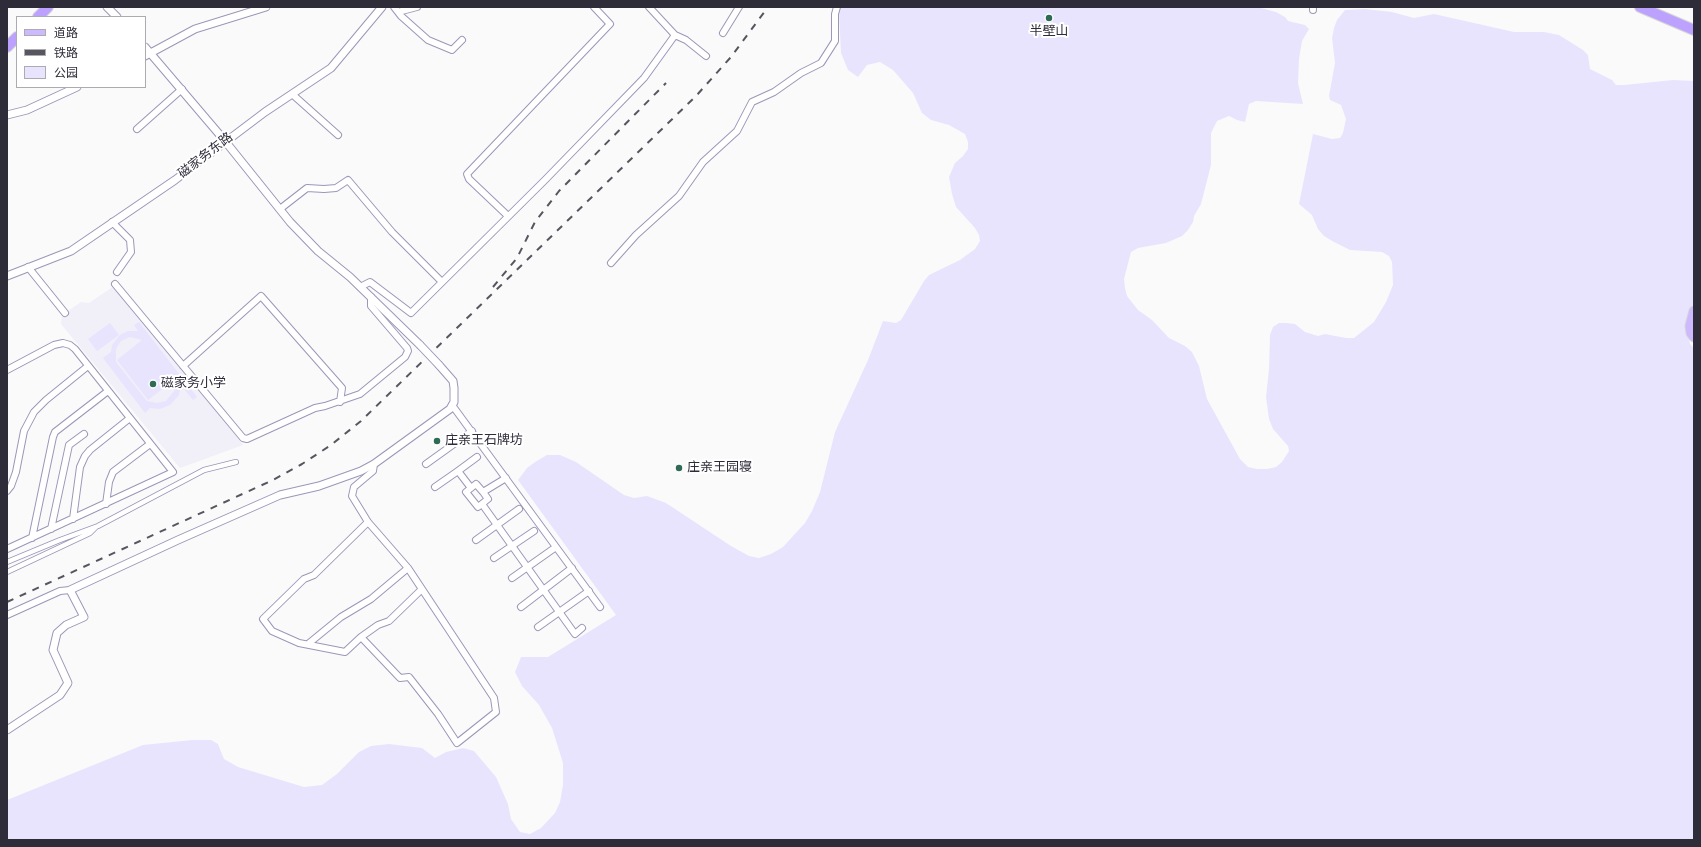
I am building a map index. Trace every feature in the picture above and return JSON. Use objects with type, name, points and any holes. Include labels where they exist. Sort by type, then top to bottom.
[{"type":"highway","points":[[39,16],[48,7]]},
{"type":"highway","points":[[1640,7],[1694,30]]},
{"type":"highway","points":[[7,47],[16,38]]},
{"type":"main road","points":[[1694,310],[1690,326],[1691,333],[1694,337]]},
{"type":"street","points":[[108,7],[116,16]]},
{"type":"street","points":[[7,615],[60,591],[70,590],[280,495],[319,486],[360,471],[374,464],[450,409],[452,405],[455,395],[453,381],[439,364],[371,297],[318,251],[280,209],[182,89],[148,54],[195,29],[266,7]]},
{"type":"street","name":"磁家务东路","points":[[7,276],[71,251],[175,180],[225,141],[331,68],[382,7]]},
{"type":"street","points":[[396,9],[417,7]]},
{"type":"street","points":[[508,216],[469,179],[467,174],[610,24],[594,7]]},
{"type":"street","points":[[649,7],[675,35],[686,40],[706,56]]},
{"type":"street","points":[[723,33],[740,7]]},
{"type":"street","points":[[611,264],[636,235],[679,196],[704,162],[737,131],[752,102],[774,92],[801,74],[822,63],[835,41],[835,14],[837,7]]},
{"type":"street","points":[[396,9],[428,40],[452,50],[462,40]]},
{"type":"street","points":[[360,287],[370,282],[411,313],[644,78],[675,35]]},
{"type":"street","points":[[7,115],[27,110],[75,88]]},
{"type":"street","points":[[136,129],[182,89]]},
{"type":"street","points":[[292,94],[338,135]]},
{"type":"street","points":[[280,209],[301,191],[307,188],[336,188],[348,180],[392,232],[442,282]]},
{"type":"street","points":[[112,222],[130,240],[131,252],[116,272]]},
{"type":"street","points":[[28,267],[65,313]]},
{"type":"street","points":[[115,284],[243,438],[246,439],[315,408],[340,402],[360,394],[405,358],[408,351],[407,348],[371,306],[371,297]]},
{"type":"street","points":[[183,366],[261,296],[342,388],[340,402]]},
{"type":"street","points":[[7,370],[54,345],[60,343],[72,347],[173,472],[7,549]]},
{"type":"street","points":[[7,491],[11,486],[16,472],[24,431],[34,412],[46,400],[88,366]]},
{"type":"street","points":[[32,538],[55,432],[108,391]]},
{"type":"street","points":[[452,405],[600,607]]},
{"type":"street","points":[[73,519],[80,467],[85,456],[90,450],[130,418]]},
{"type":"street","points":[[426,464],[472,431]]},
{"type":"street","points":[[51,529],[69,445],[84,434]]},
{"type":"street","points":[[106,504],[109,482],[113,472],[150,444]]},
{"type":"street","points":[[435,488],[477,457]]},
{"type":"street","points":[[7,562],[98,526],[204,470],[236,462]]},
{"type":"street","points":[[361,637],[400,678],[409,677],[438,714],[457,743],[496,712],[494,698],[408,568],[368,522],[352,496],[354,487],[373,472],[374,464]]},
{"type":"street","points":[[458,471],[470,488]]},
{"type":"street","points":[[483,492],[506,478]]},
{"type":"street","points":[[476,484],[488,499],[478,507],[466,492],[470,488],[476,484]]},
{"type":"street","points":[[482,504],[575,634],[582,628]]},
{"type":"street","points":[[476,540],[519,509]]},
{"type":"street","points":[[368,522],[314,575],[304,579],[263,619],[272,631],[299,643],[344,652],[378,625],[389,621],[422,589]]},
{"type":"street","points":[[7,572],[90,533],[98,526]]},
{"type":"street","points":[[494,558],[534,531]]},
{"type":"street","points":[[512,578],[556,547]]},
{"type":"street","points":[[308,644],[341,617],[372,599],[408,568]]},
{"type":"street","points":[[521,607],[572,568]]},
{"type":"street","points":[[7,730],[60,695],[68,683],[53,650],[57,633],[66,625],[84,617],[70,590]]},
{"type":"street","points":[[538,627],[589,591]]},
{"type":"shaded area","name":"磁家务小学","points":[[114,286],[243,445],[180,468],[61,324],[62,315],[81,302],[89,303]]},
{"type":"green space","points":[[840,7],[1257,7],[1276,12],[1285,17],[1288,21],[1305,25],[1309,29],[1302,41],[1299,59],[1298,83],[1303,104],[1256,101],[1249,104],[1245,122],[1229,116],[1217,121],[1211,133],[1211,165],[1201,204],[1194,216],[1193,222],[1182,236],[1166,243],[1138,248],[1131,252],[1124,279],[1127,296],[1138,310],[1152,320],[1169,338],[1185,346],[1192,352],[1199,366],[1207,399],[1240,459],[1248,467],[1257,469],[1276,467],[1282,462],[1289,451],[1288,446],[1273,429],[1269,419],[1266,397],[1270,335],[1273,327],[1279,323],[1295,324],[1305,332],[1318,336],[1325,334],[1354,338],[1374,322],[1386,302],[1393,285],[1392,262],[1389,256],[1382,252],[1350,250],[1334,242],[1324,236],[1318,229],[1312,215],[1299,204],[1313,134],[1332,139],[1340,138],[1343,133],[1346,119],[1341,105],[1330,100],[1329,96],[1335,63],[1332,38],[1337,20],[1345,10],[1365,9],[1392,12],[1414,18],[1434,14],[1514,32],[1544,32],[1559,35],[1583,50],[1588,55],[1590,69],[1612,80],[1616,85],[1673,80],[1694,81],[1694,304],[1687,324],[1690,344],[1694,348],[1694,840],[7,840],[7,800],[143,745],[192,740],[211,740],[218,744],[224,759],[238,767],[304,787],[322,785],[337,774],[359,752],[371,746],[389,744],[422,748],[435,758],[446,752],[463,748],[474,751],[496,777],[508,804],[511,819],[520,832],[530,834],[541,828],[555,813],[560,802],[563,785],[563,763],[552,728],[539,705],[522,686],[515,672],[521,657],[548,657],[616,615],[518,480],[527,468],[535,462],[547,455],[560,455],[576,462],[624,495],[634,498],[647,496],[666,503],[731,546],[749,556],[759,558],[771,554],[783,547],[805,523],[812,511],[820,492],[835,432],[868,360],[883,321],[896,323],[901,320],[929,275],[960,260],[975,249],[980,241],[979,235],[975,228],[956,207],[949,177],[955,163],[968,149],[968,142],[965,134],[949,125],[931,120],[922,113],[913,93],[893,70],[880,62],[867,65],[858,77],[848,70],[841,53]]},
{"type":"green space","points":[[139,322],[197,397],[193,400],[181,385],[179,395],[170,405],[160,409],[150,408],[145,413],[103,358],[111,352],[112,345],[120,335],[128,331],[138,331],[134,325]],"holes":[[[130,337],[142,340],[117,360],[148,400],[174,380],[174,391],[166,401],[157,403],[147,401],[116,362],[116,349],[121,341]]]},
{"type":"green space","points":[[110,323],[119,335],[97,351],[88,339]]},
{"type":"railway","points":[[7,602],[273,480],[302,464],[331,445],[361,421],[696,96],[731,57],[768,7]]},
{"type":"railway","points":[[493,287],[517,258],[535,222],[559,191],[666,83]]},
{"type":"place","name":"半壁山","points":[[1049,18]]},
{"type":"place","name":"磁家务小学","points":[[153,384]]},
{"type":"place","name":"庄亲王石牌坊","points":[[437,441]]},
{"type":"place","name":"庄亲王园寝","points":[[679,468]]}]
